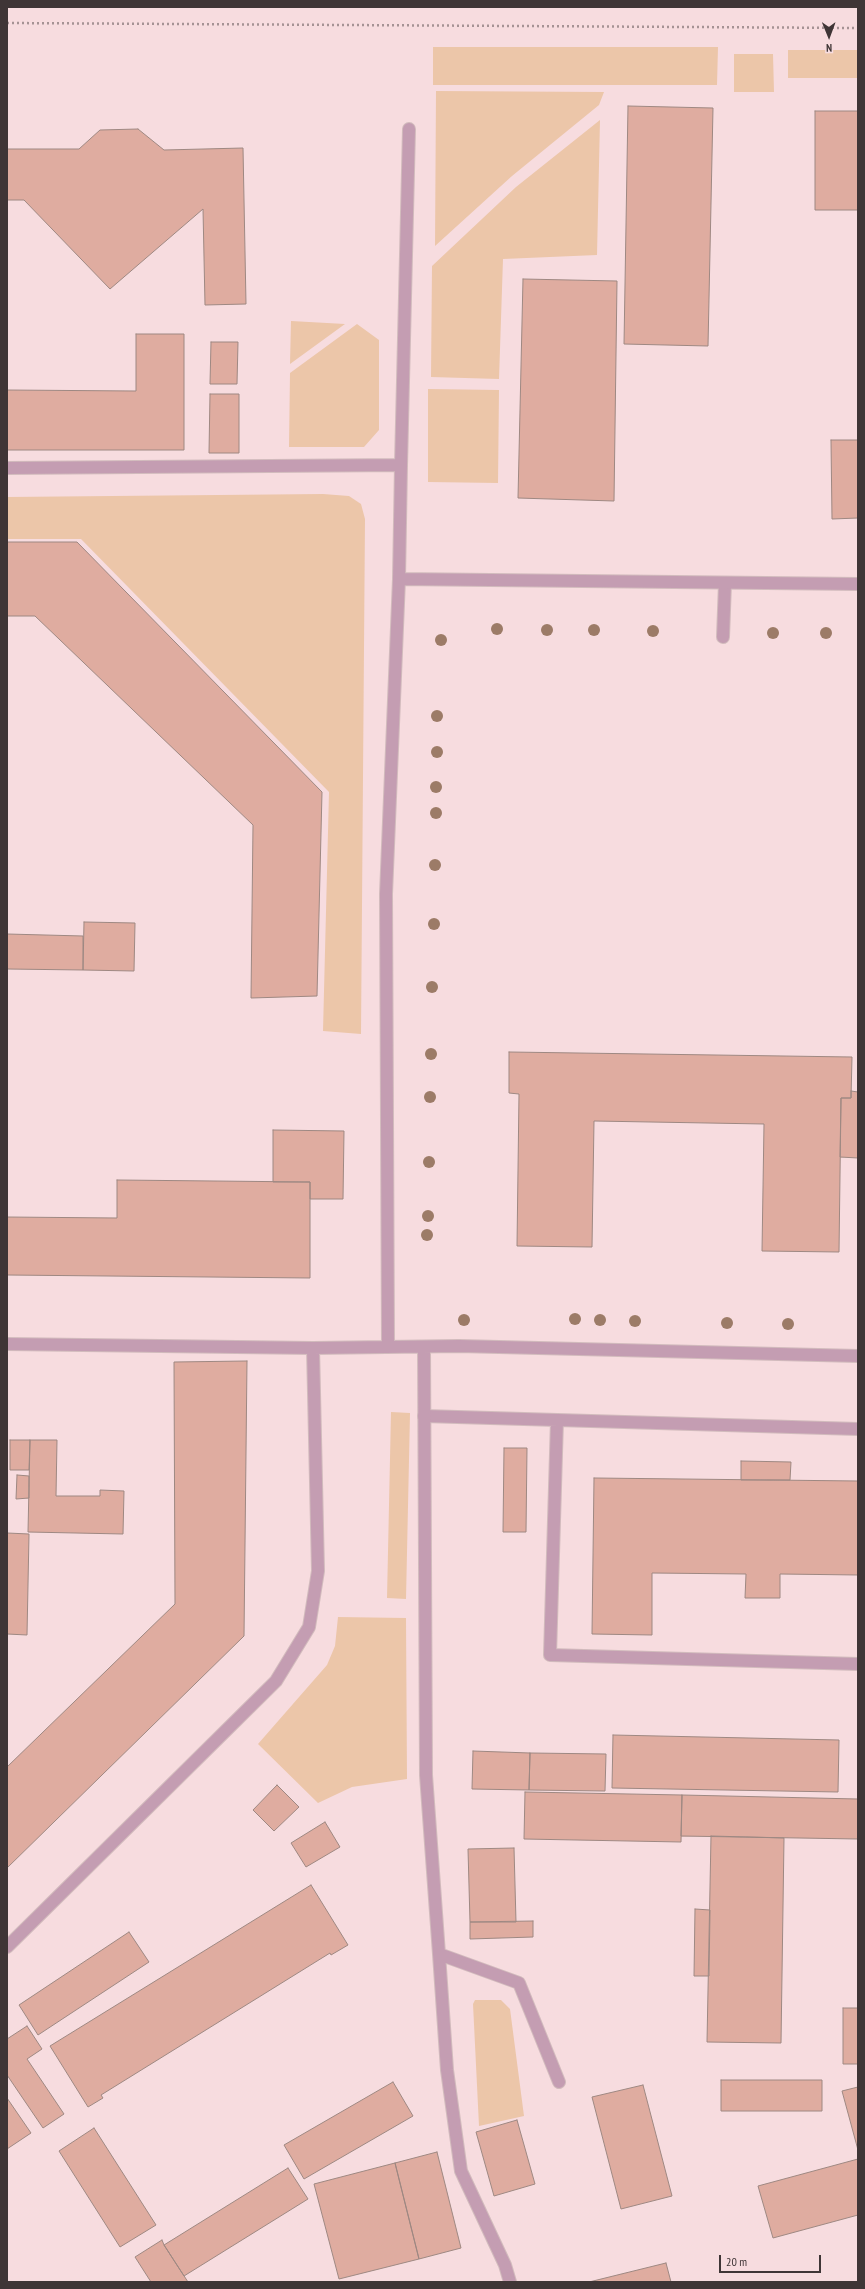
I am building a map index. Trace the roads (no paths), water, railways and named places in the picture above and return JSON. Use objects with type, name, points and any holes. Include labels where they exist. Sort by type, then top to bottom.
[{"type":"street","points":[[388,1347],[386,894],[399,579],[409,129]]},
{"type":"street","points":[[7,468],[401,465]]},
{"type":"street","points":[[399,579],[858,584]]},
{"type":"street","points":[[723,637],[725,583]]},
{"type":"street","points":[[7,1344],[313,1348],[424,1347],[858,1356]]},
{"type":"street","points":[[424,1347],[426,1775],[447,2070],[461,2171],[505,2266],[510,2282]]},
{"type":"street","points":[[7,1946],[276,1682],[309,1628],[318,1571],[313,1348]]},
{"type":"street","points":[[424,1416],[858,1429]]},
{"type":"street","points":[[557,1420],[550,1654],[858,1664]]},
{"type":"street","points":[[439,1954],[519,1983],[559,2082]]}]
